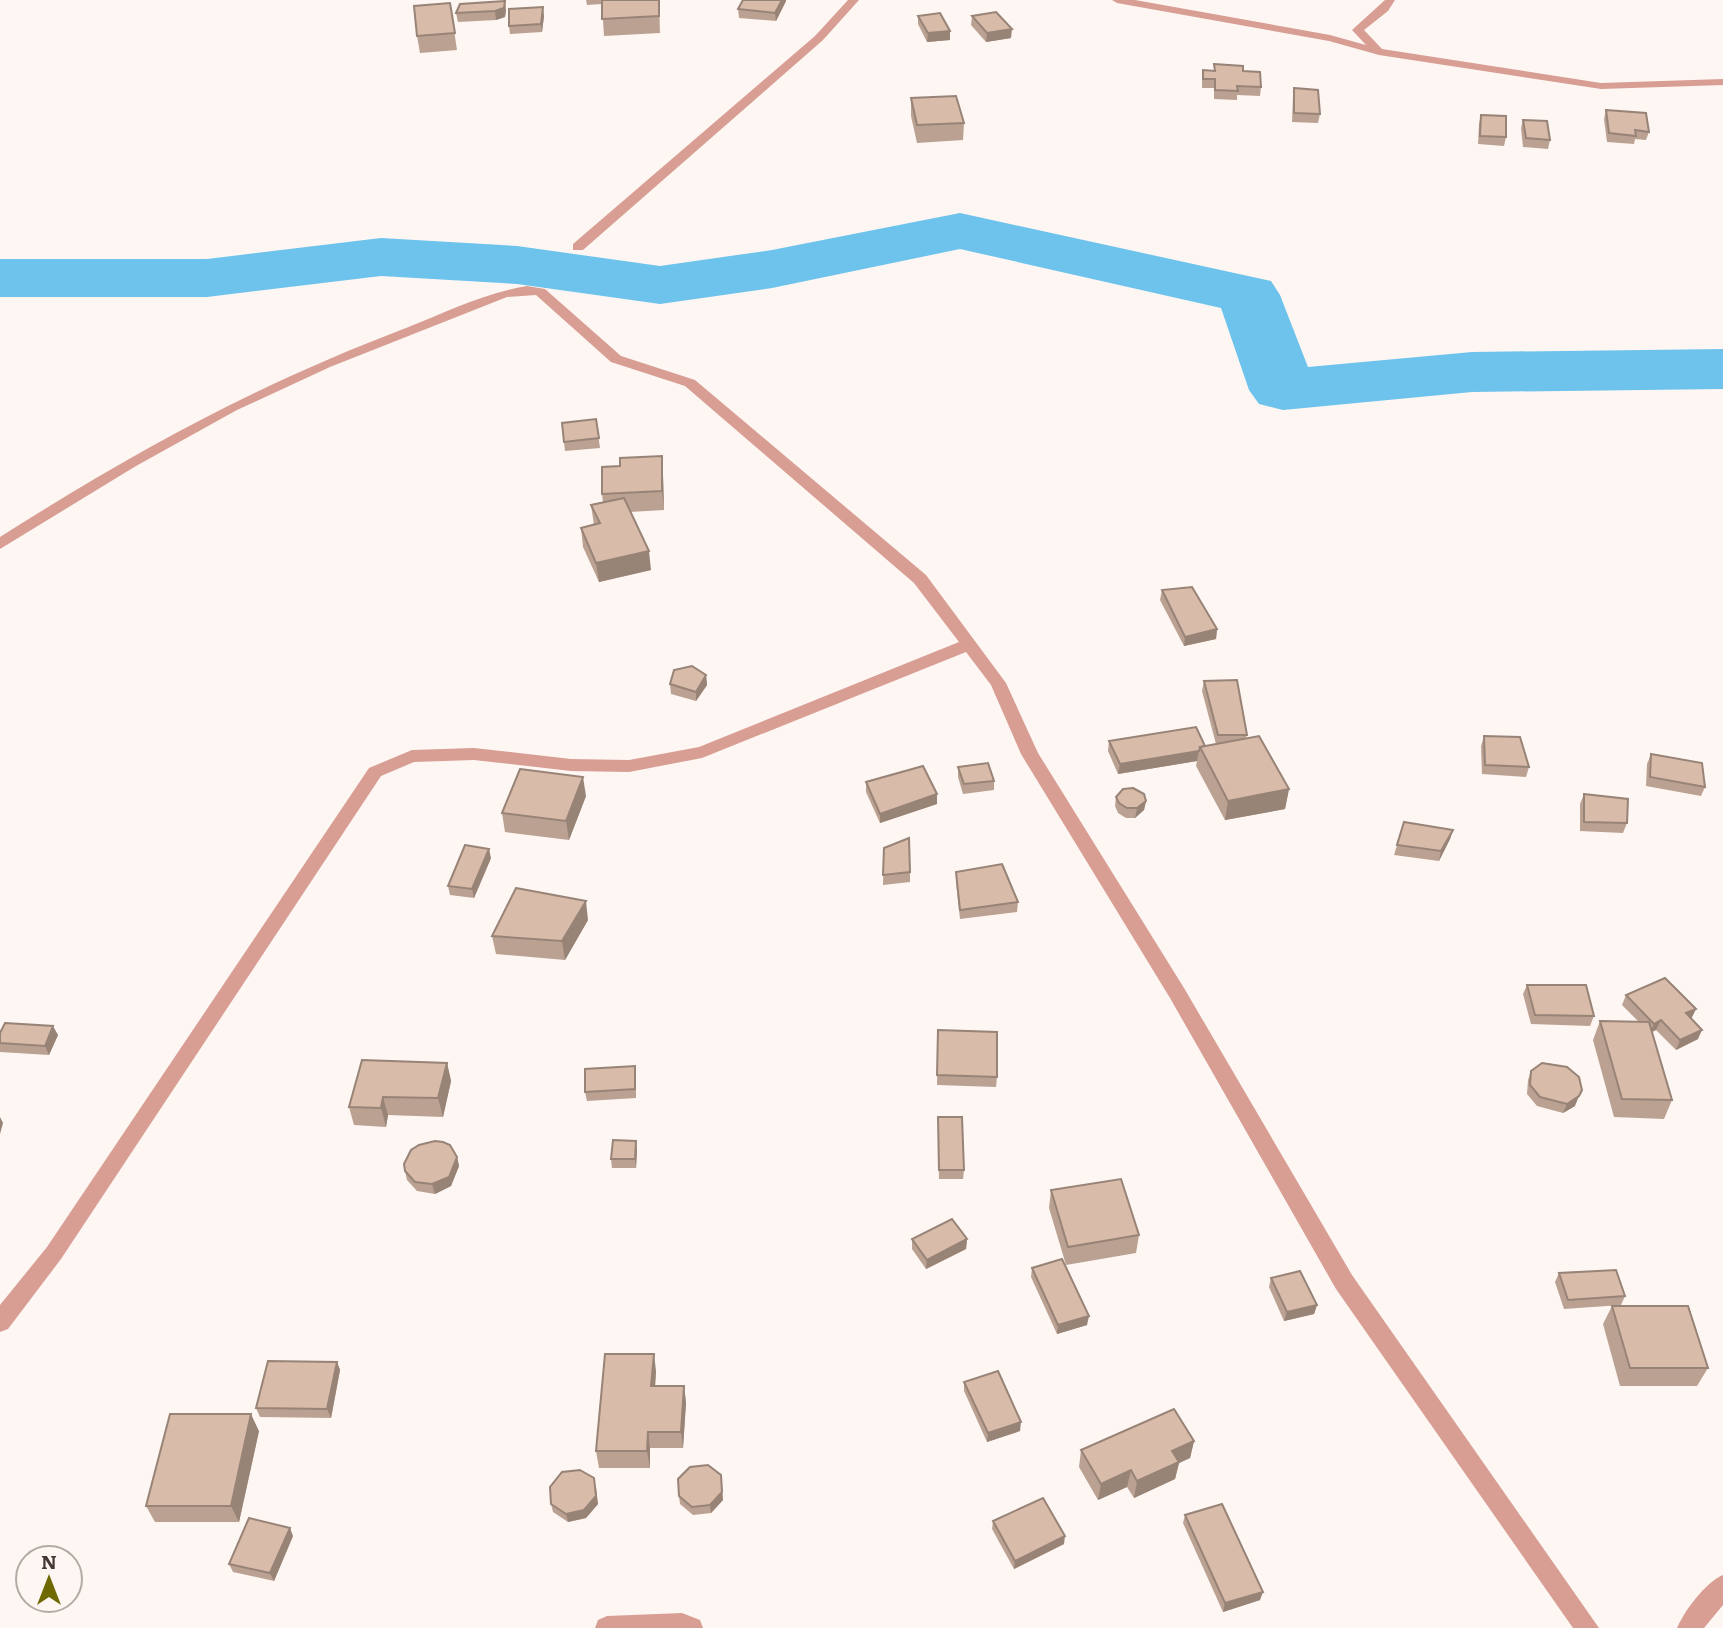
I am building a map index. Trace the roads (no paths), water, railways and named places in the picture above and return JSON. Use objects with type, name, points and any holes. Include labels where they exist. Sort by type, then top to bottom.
[{"type":"street","points":[[578,247],[819,38],[854,0]]},
{"type":"street","points":[[1117,0],[1330,38],[1379,52],[1601,86],[1723,82]]},
{"type":"street","points":[[1379,52],[1358,30],[1367,18],[1387,7],[1390,0]]},
{"type":"street","points":[[0,544],[161,443],[270,388],[504,294],[527,290],[540,292],[616,359],[690,383],[920,579],[998,683],[1030,754],[1177,993],[1344,1282],[1587,1628]]},
{"type":"street","points":[[0,1322],[54,1253],[375,772],[412,756],[474,754],[571,765],[629,766],[702,752],[967,645]]},
{"type":"street","points":[[1689,1628],[1723,1587]]},
{"type":"street","points":[[607,1628],[682,1625],[691,1628]]},
{"type":"waterway","points":[[0,278],[207,278],[381,257],[517,265],[660,285],[772,269],[960,231],[1248,295],[1283,390],[1472,372],[1723,369]]}]
